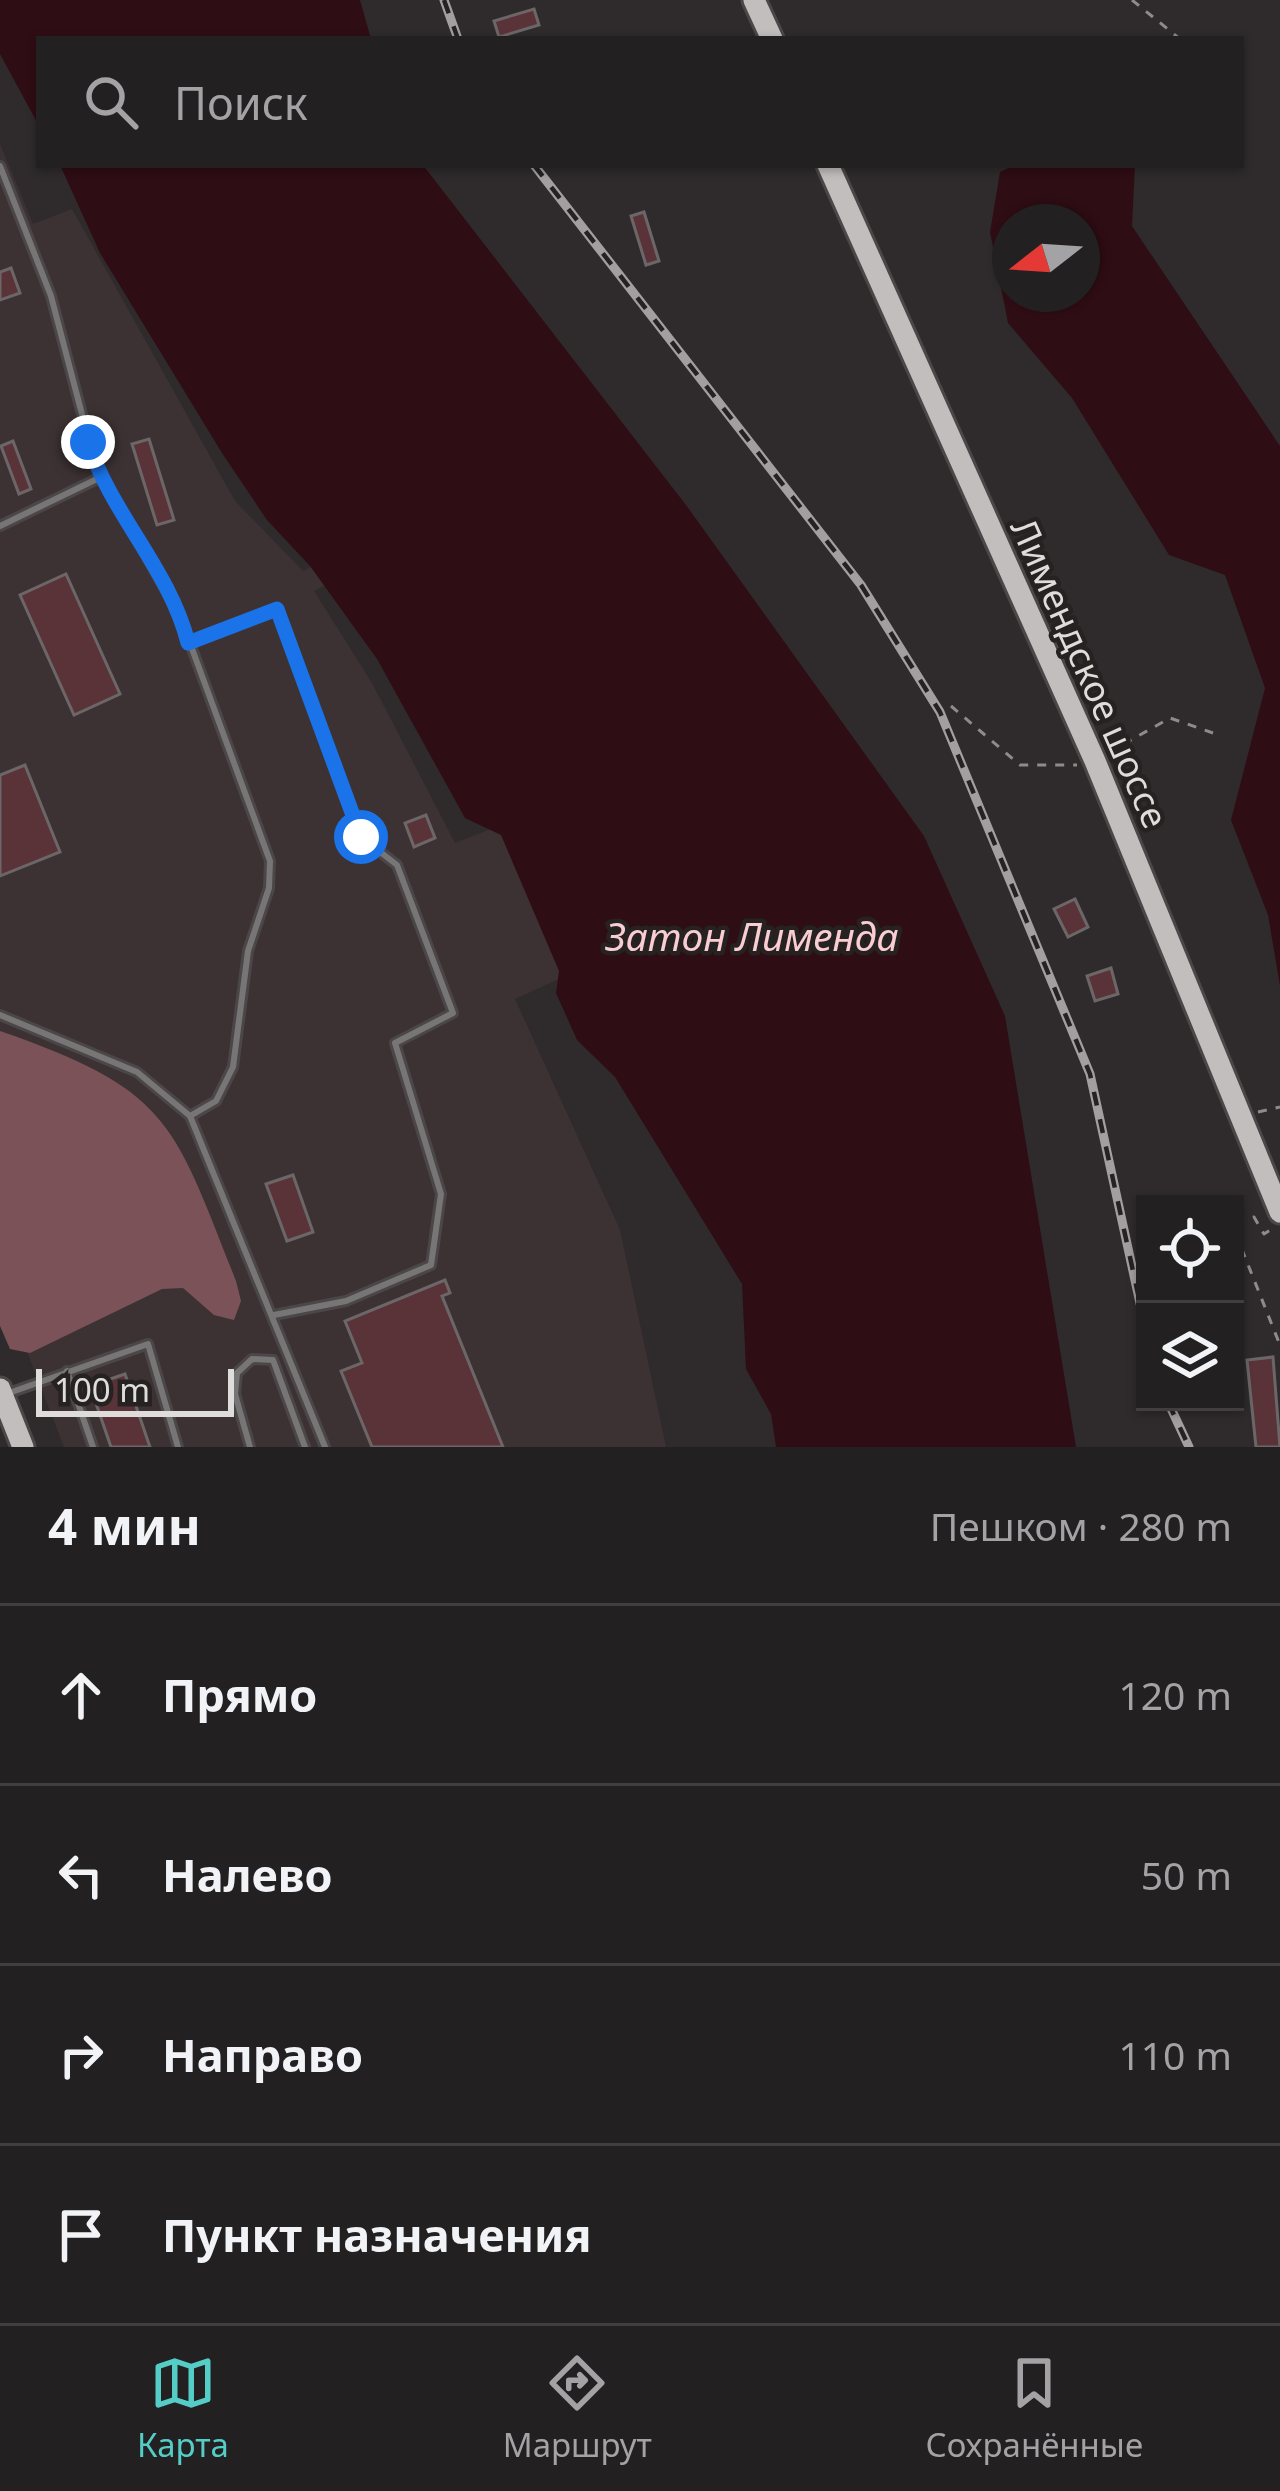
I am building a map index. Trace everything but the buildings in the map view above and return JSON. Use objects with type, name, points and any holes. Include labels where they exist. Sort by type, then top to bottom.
[{"type":"main road","points":[[754,0],[771,36]]},
{"type":"main road","name":"Лимендское шоссе","points":[[829,168],[1095,760],[1280,1212]]},
{"type":"main road","points":[[1,1392],[22,1447]]},
{"type":"lane","points":[[0,166],[51,296],[100,478],[180,616],[272,875],[248,951],[229,1081],[216,1101],[190,1116]]},
{"type":"lane","points":[[0,526],[100,478]]},
{"type":"lane","points":[[274,1315],[346,1301],[431,1265],[441,1194],[395,1043],[453,1013],[397,865],[361,837],[277,609]]},
{"type":"lane","points":[[0,1015],[137,1072],[190,1116],[325,1447]]},
{"type":"lane","points":[[1,1392],[148,1344],[178,1447]]},
{"type":"lane","points":[[250,1447],[235,1394],[237,1373],[252,1359],[273,1360],[304,1447]]},
{"type":"lane","points":[[68,1371],[93,1447]]},
{"type":"path","points":[[1132,0],[1176,36]]},
{"type":"path","points":[[188,643],[277,609]]},
{"type":"path","points":[[951,706],[1020,765],[1068,767],[1095,760],[1170,718],[1213,733]]},
{"type":"path","points":[[1238,1117],[1280,1107]]},
{"type":"path","points":[[1244,1218],[1254,1216],[1264,1234],[1280,1224]]},
{"type":"path","points":[[1244,1255],[1280,1345]]},
{"type":"shaded area","points":[[0,144],[33,224],[72,209],[235,501],[303,571],[344,551],[355,570],[314,591],[372,683],[455,843],[509,822],[574,972],[515,999],[620,1230],[666,1447],[64,1447],[0,1282]]},
{"type":"shaded area","points":[[0,1031],[100,1072],[158,1118],[196,1183],[236,1281],[241,1301],[234,1320],[214,1315],[183,1288],[162,1289],[30,1353],[10,1349],[0,1326]]},
{"type":"water","points":[[0,0],[360,0],[370,36],[36,36],[36,120],[0,54]]},
{"type":"water","name":"Затон Лименда","points":[[61,168],[425,168],[686,505],[924,836],[1005,1016],[1076,1447],[776,1447],[771,1414],[746,1369],[742,1284],[615,1077],[577,1040],[556,993],[559,971],[501,835],[465,818],[377,659],[310,566],[267,520],[100,253]]},
{"type":"water","points":[[1009,168],[1135,168],[1132,226],[1280,446],[1280,986],[1268,915],[1231,820],[1265,688],[1225,575],[1169,555],[1072,398],[1008,323],[1006,312],[1100,312],[1100,204],[995,204],[1000,172]]},
{"type":"railway","points":[[444,0],[457,36]]},
{"type":"railway","points":[[536,168],[861,585],[940,712],[1090,1074],[1140,1303]]},
{"type":"railway","points":[[1172,1411],[1189,1447]]},
{"type":"route","points":[[88,442],[100,478],[180,616],[188,643],[277,609],[361,837]]}]
